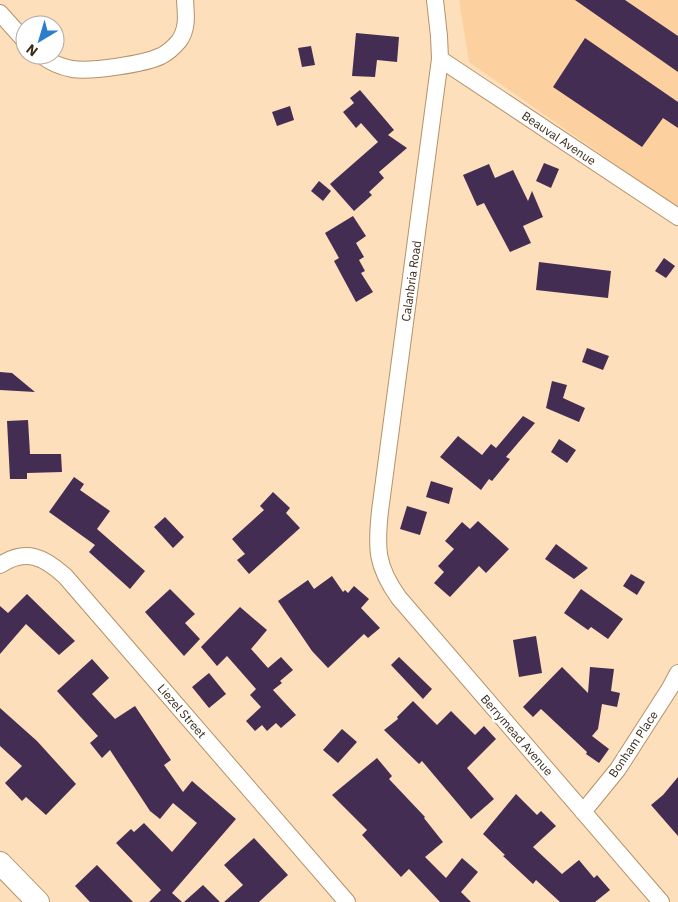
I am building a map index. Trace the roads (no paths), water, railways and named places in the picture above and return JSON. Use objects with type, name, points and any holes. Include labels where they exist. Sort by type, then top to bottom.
[{"type":"street","points":[[59,65],[72,69],[94,69],[138,62],[160,56],[179,41],[184,31],[186,20],[185,0]]},
{"type":"street","name":"Calanbria Road","points":[[380,563],[378,534],[380,511],[440,59],[435,0]]},
{"type":"street","points":[[0,13],[15,30]]},
{"type":"street","name":"Beauval Avenue","points":[[440,59],[678,217]]},
{"type":"street","name":"Liezel Street","points":[[0,565],[19,556],[30,556],[47,562],[65,576],[348,902]]},
{"type":"street","name":"Berrymead Avenue","points":[[380,563],[386,580],[399,598],[661,902]]},
{"type":"street","name":"Bonham Place","points":[[583,812],[618,769],[678,673]]},
{"type":"street","points":[[0,862],[38,902]]}]
